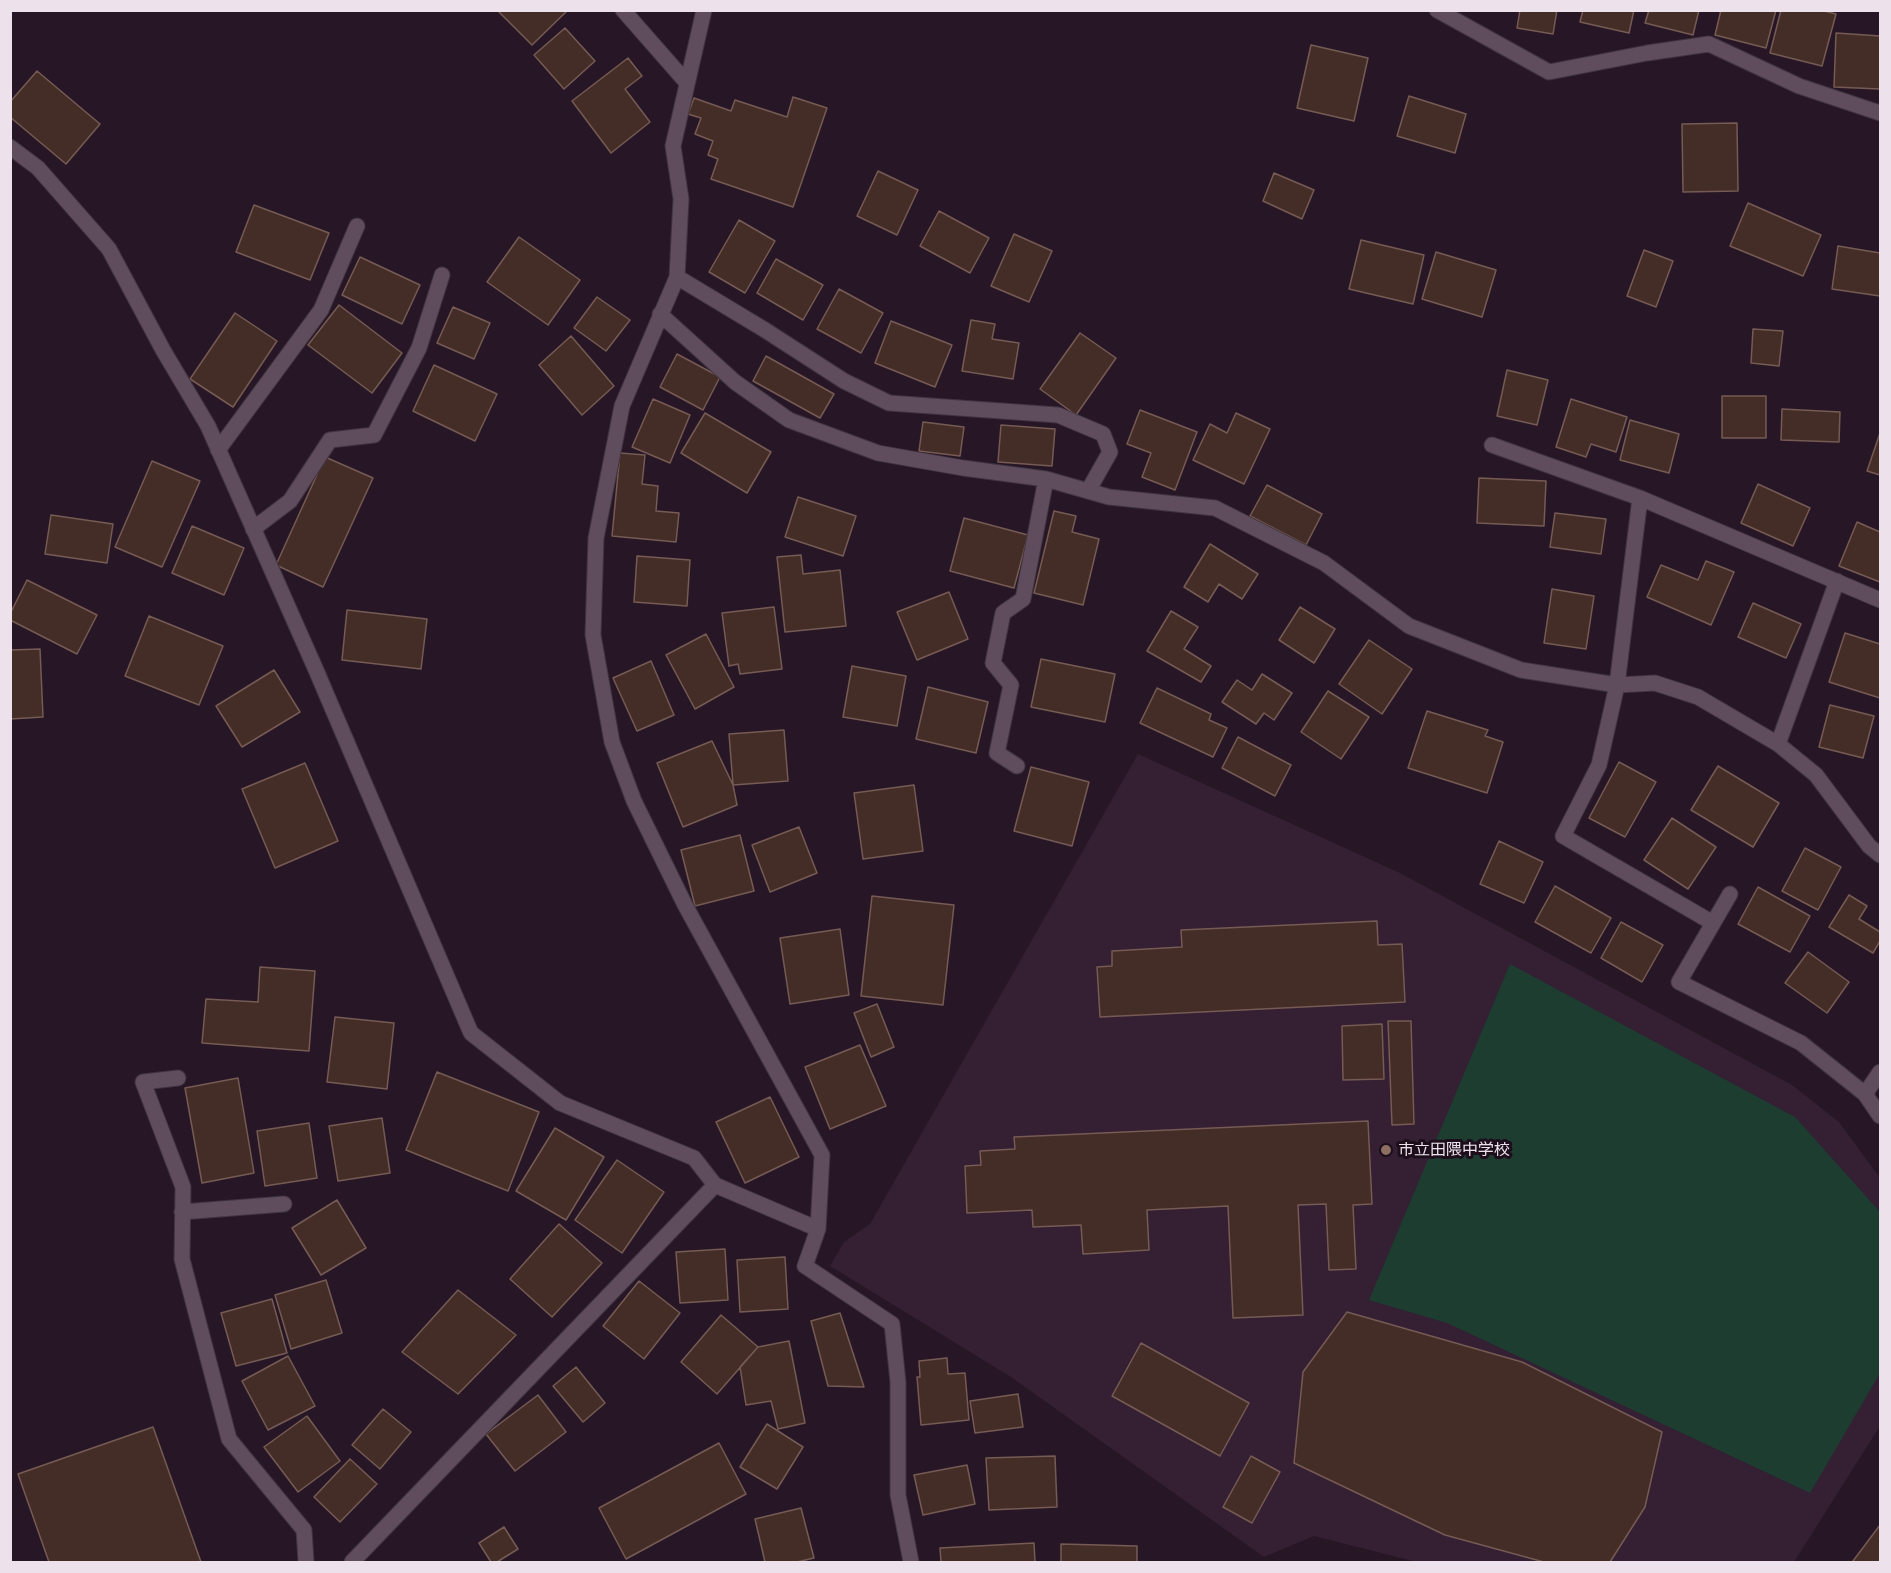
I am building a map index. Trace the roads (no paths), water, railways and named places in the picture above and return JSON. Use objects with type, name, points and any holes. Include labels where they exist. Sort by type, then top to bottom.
[{"type":"street","points":[[623,10],[687,83]]},
{"type":"street","points":[[704,10],[673,146],[681,199],[677,277],[622,406],[596,538],[593,635],[612,742],[634,801],[685,905],[822,1155],[818,1229],[805,1266],[892,1324],[898,1382],[898,1495],[911,1563]]},
{"type":"street","points":[[1437,10],[1549,72],[1647,53],[1709,44],[1799,86],[1881,113]]},
{"type":"street","points":[[10,147],[38,168],[109,249],[163,350],[208,426],[471,1033],[560,1103],[694,1158],[715,1185],[818,1229]]},
{"type":"street","points":[[218,450],[321,310],[357,226]]},
{"type":"street","points":[[253,529],[290,501],[330,440],[374,435],[419,348],[442,275]]},
{"type":"street","points":[[677,277],[844,381],[889,403],[1058,415],[1102,434],[1110,452],[1088,491]]},
{"type":"street","points":[[660,314],[735,381],[789,420],[878,453],[963,468],[1046,478],[1109,498],[1215,508],[1324,563],[1409,626],[1521,670],[1617,685],[1655,683],[1698,697],[1778,744],[1816,775],[1869,846],[1881,855]]},
{"type":"street","points":[[1492,445],[1640,498],[1881,600]]},
{"type":"street","points":[[1017,766],[997,753],[1011,685],[993,663],[1003,613],[1023,599],[1046,478]]},
{"type":"street","points":[[1640,498],[1617,685],[1599,765],[1563,836],[1713,923]]},
{"type":"street","points":[[1778,744],[1837,581]]},
{"type":"street","points":[[1730,894],[1678,982],[1801,1043],[1865,1094],[1881,1116]]},
{"type":"street","points":[[1865,1094],[1881,1072]]},
{"type":"street","points":[[178,1078],[143,1082],[183,1187],[182,1259],[229,1439],[304,1530],[306,1563]]},
{"type":"street","points":[[352,1563],[715,1185]]},
{"type":"street","points":[[182,1212],[284,1204]]},
{"type":"place","name":"市立田隈中学校","points":[[1386,1150]]}]
